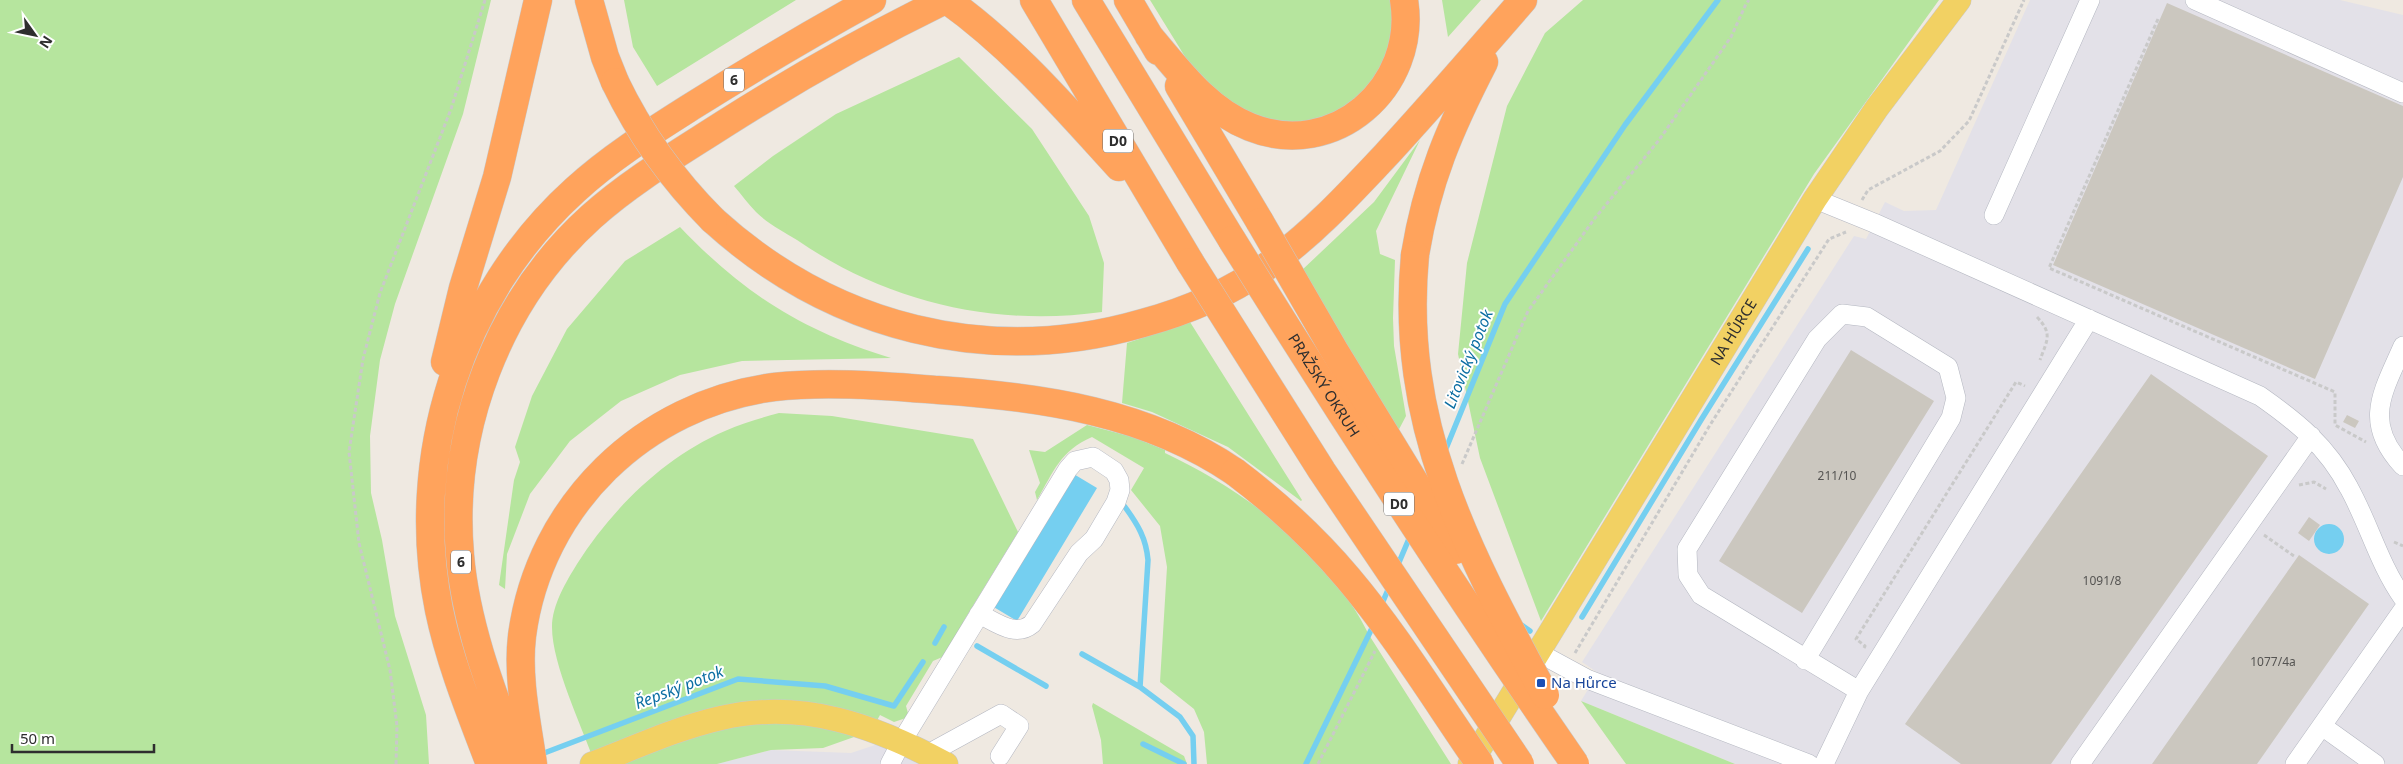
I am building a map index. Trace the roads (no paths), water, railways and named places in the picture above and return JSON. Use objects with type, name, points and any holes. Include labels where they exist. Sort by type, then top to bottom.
[{"type":"highway","points":[[434,459],[438,399],[452,332],[497,177],[538,0]]},
{"type":"highway","points":[[589,0],[604,57],[615,82],[652,148],[682,187],[713,220],[757,256],[800,284],[846,307],[893,324],[942,335],[1001,341],[1068,339],[1119,330],[1168,316],[1210,300],[1253,276],[1296,244],[1357,186],[1453,82],[1519,5]]},
{"type":"highway","name":"6","points":[[489,761],[453,661],[439,612],[430,534],[434,459],[446,400],[470,336],[493,291],[508,268],[555,210],[601,167],[675,117],[785,49],[872,0]]},
{"type":"highway","points":[[946,0],[1004,47],[1053,95],[1160,211]]},
{"type":"highway","name":"6","points":[[524,755],[473,628],[463,579],[458,529],[460,478],[470,421],[486,371],[513,313],[536,278],[556,253],[592,216],[620,192],[735,117],[799,79],[864,41],[946,0]]},
{"type":"highway","points":[[1128,0],[1334,350],[1441,527],[1515,639]]},
{"type":"highway","points":[[1149,36],[1203,96],[1237,122],[1273,134],[1293,136],[1313,134],[1352,118],[1385,88],[1393,74],[1403,48],[1406,34],[1404,0]]},
{"type":"highway","name":"PRAŽSKÝ OKRUH","points":[[1087,2],[1348,427],[1496,650],[1575,764]]},
{"type":"highway","points":[[1519,5],[1468,94],[1446,140],[1428,193],[1415,255],[1411,306],[1414,357],[1435,456],[1444,485],[1469,546],[1515,639],[1583,764]]},
{"type":"highway","name":"D0","points":[[1040,10],[1190,262],[1322,471],[1458,675],[1520,764]]},
{"type":"highway","points":[[524,755],[522,637],[531,595],[541,563],[560,525],[580,496],[614,459],[655,428],[677,416],[724,398],[774,388],[825,384],[1031,398],[1118,417],[1171,436],[1215,458],[1251,484],[1304,531],[1344,573],[1380,619],[1480,764]]},
{"type":"main road","name":"NA HŮRCE","points":[[1470,764],[1815,199],[1877,108],[1959,0]]},
{"type":"main road","points":[[592,764],[699,724],[721,718],[762,712],[799,713],[839,719],[902,741],[937,759]]},
{"type":"lane","points":[[1994,215],[2090,0]]},
{"type":"lane","points":[[2194,0],[2403,93]]},
{"type":"lane","points":[[1815,199],[2260,396],[2296,421],[2325,450],[2344,480],[2389,578],[2403,598]]},
{"type":"lane","points":[[1805,660],[1951,418],[1956,398],[1948,367],[1867,317],[1842,314],[1817,339],[1687,549],[1688,575],[1701,594],[1805,660],[1859,691]]},
{"type":"lane","points":[[1824,764],[1859,691],[2089,319]]},
{"type":"lane","points":[[2403,346],[2384,392],[2378,416],[2385,443],[2403,466]]},
{"type":"lane","points":[[2080,764],[2311,436]]},
{"type":"lane","points":[[890,764],[902,741],[979,614],[1068,469],[1075,460],[1093,457],[1114,471],[1119,480],[1120,490],[1116,502],[1094,539],[1079,553],[1032,624],[1025,630],[1012,630],[979,614]]},
{"type":"lane","points":[[2295,764],[2403,610]]},
{"type":"lane","points":[[1539,653],[1587,680],[1809,764]]},
{"type":"lane","points":[[937,759],[1001,714],[1019,726],[1000,756]]},
{"type":"lane","points":[[2322,726],[2375,764]]},
{"type":"water","points":[[1072,473],[1097,488],[1017,621],[992,606]]},
{"type":"water","points":[[2329,524],[2340,528],[2344,539],[2340,550],[2329,554],[2318,550],[2314,539],[2318,528]]},
{"type":"waterway","name":"Litovický potok","points":[[1445,451],[1505,304],[1625,125],[1718,0]]},
{"type":"waterway","points":[[1582,617],[1701,420],[1808,249]]},
{"type":"waterway","points":[[1125,507],[1141,532],[1148,560],[1140,687],[1180,717],[1193,736],[1194,764]]},
{"type":"waterway","name":"Litovický potok","points":[[1397,567],[1411,534]]},
{"type":"waterway","name":"Litovický potok","points":[[1381,606],[1390,585]]},
{"type":"waterway","name":"Litovický potok","points":[[1306,764],[1374,624]]},
{"type":"waterway","points":[[1520,624],[1530,631]]},
{"type":"waterway","name":"Řepský potok","points":[[935,643],[944,627]]},
{"type":"waterway","name":"Řepský potok","points":[[977,646],[1046,686]]},
{"type":"waterway","points":[[1082,654],[1140,687]]},
{"type":"waterway","name":"Řepský potok","points":[[539,755],[738,679],[825,686],[894,706],[923,662]]},
{"type":"waterway","name":"Řepský potok","points":[[1143,744],[1184,764]]},
{"type":"place","name":"Na Hůrce","points":[[1541,683]]}]
